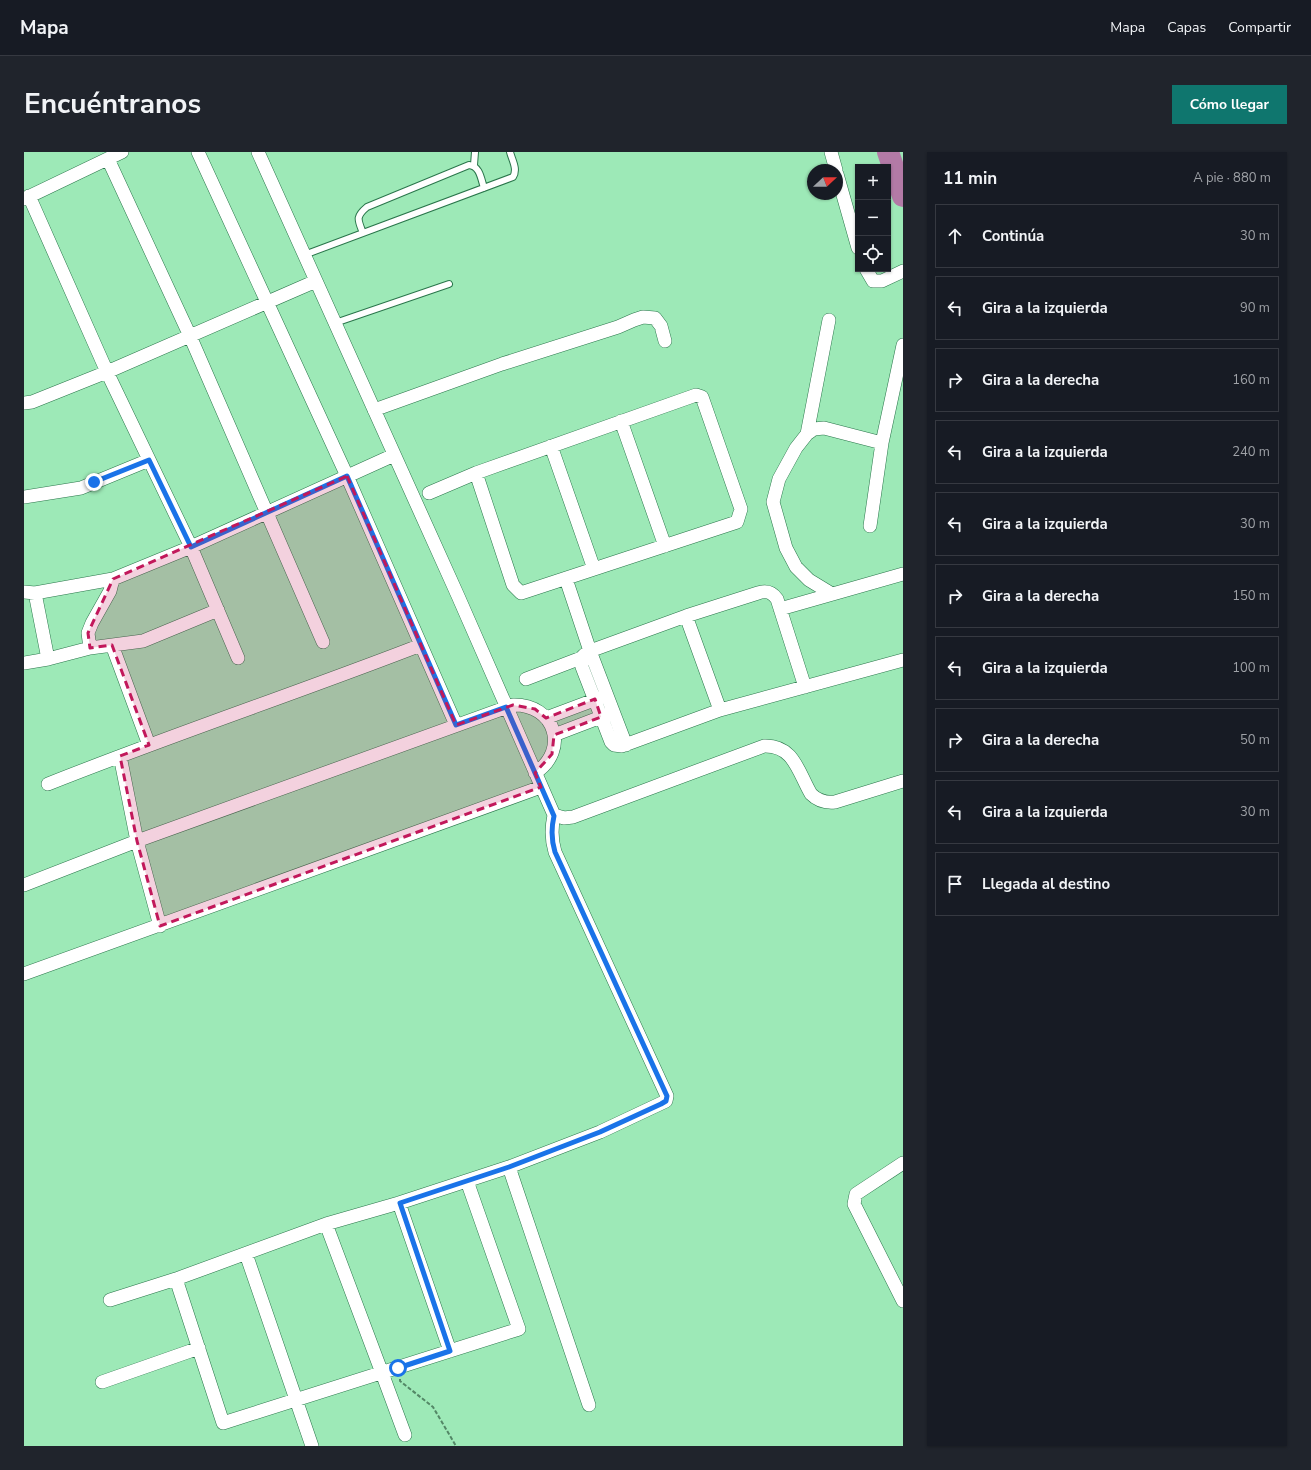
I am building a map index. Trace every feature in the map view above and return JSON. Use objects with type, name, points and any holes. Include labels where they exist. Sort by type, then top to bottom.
[{"type":"street","points":[[122,152],[27,197],[107,372],[191,547],[238,658]]},
{"type":"street","points":[[198,152],[347,476],[456,725]]},
{"type":"street","points":[[110,1300],[176,1279],[326,1224],[400,1203],[509,1167],[600,1132],[666,1101],[667,1096],[555,852],[551,830],[554,816],[258,152]]},
{"type":"street","points":[[831,152],[834,164]]},
{"type":"street","points":[[108,159],[190,336],[323,642]]},
{"type":"street","points":[[843,195],[855,237]]},
{"type":"street","points":[[868,272],[874,280],[882,281],[903,271]]},
{"type":"street","points":[[24,403],[32,402],[107,372],[316,281]]},
{"type":"street","points":[[374,410],[502,364],[618,327],[643,317],[655,318],[660,326],[665,341]]},
{"type":"street","points":[[807,434],[829,320]]},
{"type":"street","points":[[870,526],[882,443],[903,345]]},
{"type":"street","points":[[429,493],[476,473],[696,395],[702,397],[741,509],[737,522],[521,593],[513,585],[476,473]]},
{"type":"street","points":[[621,421],[665,546]]},
{"type":"street","points":[[832,594],[809,580],[796,567],[786,548],[773,502],[779,479],[796,448],[807,434],[814,429],[824,428],[882,443]]},
{"type":"street","points":[[551,446],[594,569]]},
{"type":"street","points":[[48,659],[29,592],[113,579],[191,547],[394,455]]},
{"type":"street","points":[[24,497],[80,488],[149,460]]},
{"type":"street","points":[[780,609],[903,574]]},
{"type":"street","points":[[90,648],[88,633],[110,591],[113,579]]},
{"type":"street","points":[[562,580],[585,654],[607,695],[626,745]]},
{"type":"street","points":[[526,679],[585,654],[686,616],[762,592],[770,592],[777,599],[805,687]]},
{"type":"street","points":[[24,663],[48,659],[90,648],[143,641],[218,610]]},
{"type":"street","points":[[686,616],[720,710]]},
{"type":"street","points":[[112,645],[149,745]]},
{"type":"street","points":[[48,784],[149,745],[321,684],[421,645]]},
{"type":"street","points":[[585,654],[582,667],[611,742],[618,746],[626,745],[720,710],[903,660]]},
{"type":"street","points":[[546,718],[607,695]]},
{"type":"street","points":[[24,885],[137,841],[506,707],[521,705],[528,706],[541,713],[546,718],[554,735],[554,748],[552,754],[546,765],[535,773]]},
{"type":"street","points":[[554,735],[614,712]]},
{"type":"street","points":[[554,816],[564,818],[572,817],[764,746],[776,747],[787,752],[794,761],[811,794],[814,798],[824,802],[835,802],[903,781]]},
{"type":"street","points":[[120,756],[137,841],[160,926]]},
{"type":"street","points":[[24,974],[541,787]]},
{"type":"street","points":[[903,1163],[856,1194],[854,1204],[903,1301]]},
{"type":"street","points":[[509,1167],[589,1405]]},
{"type":"street","points":[[176,1279],[223,1423],[519,1329],[467,1181]]},
{"type":"street","points":[[400,1203],[450,1351]]},
{"type":"street","points":[[326,1224],[405,1435]]},
{"type":"street","points":[[246,1254],[312,1446]]},
{"type":"street","points":[[102,1382],[199,1348]]},
{"type":"lane","points":[[475,152],[474,165],[477,168],[484,188]]},
{"type":"lane","points":[[304,255],[513,177],[516,173],[516,169],[510,152]]},
{"type":"lane","points":[[363,233],[358,220],[359,213],[366,207],[469,165],[474,165]]},
{"type":"lane","points":[[335,323],[449,284]]},
{"type":"path","points":[[398,1368],[400,1381],[433,1407],[456,1446]]},
{"type":"highlighted area","points":[[347,476],[456,725],[513,705],[535,709],[546,718],[595,699],[601,717],[554,735],[552,754],[535,773],[541,787],[160,926],[137,841],[120,756],[149,745],[112,645],[90,648],[88,633],[113,579]]},
{"type":"waterway","points":[[888,152],[903,196]]},
{"type":"route","points":[[94,482],[149,460],[191,547],[347,476],[456,725],[506,707],[554,816],[551,830],[555,852],[667,1096],[666,1101],[661,1104],[600,1132],[509,1167],[400,1203],[450,1351],[398,1368]]}]
